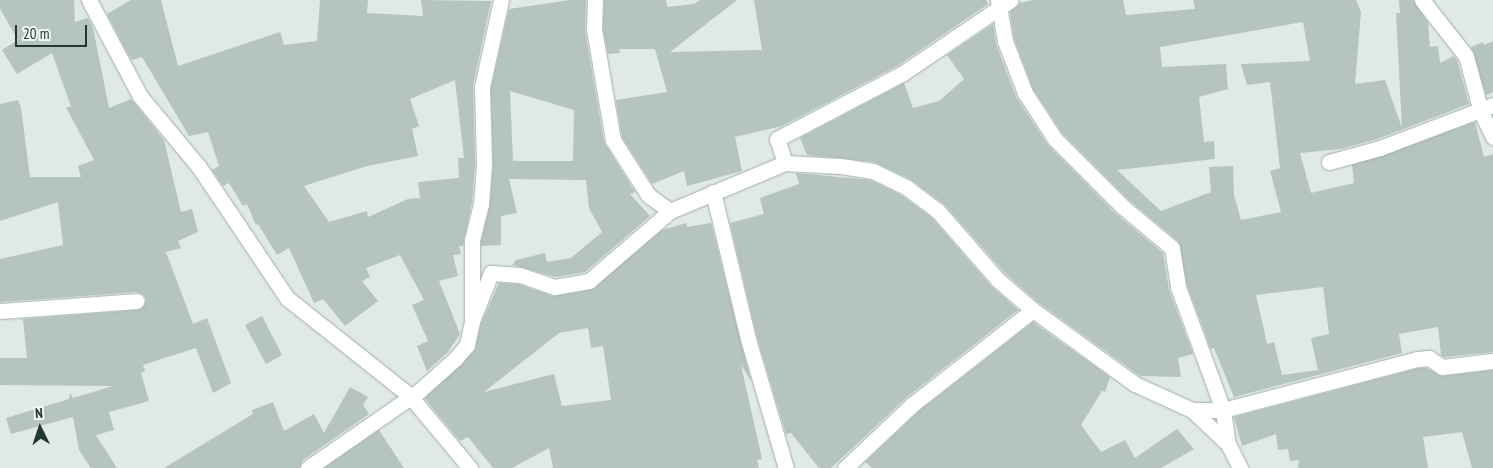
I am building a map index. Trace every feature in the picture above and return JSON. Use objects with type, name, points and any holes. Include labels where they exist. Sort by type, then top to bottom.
[{"type":"street","points":[[89,0],[140,96],[199,167],[287,298],[410,396],[470,468]]},
{"type":"street","points":[[472,321],[472,240],[481,204],[484,164],[483,77],[501,0]]},
{"type":"street","points":[[595,0],[594,29],[613,140],[648,195],[670,211]]},
{"type":"street","points":[[785,163],[777,140],[903,72],[998,5],[1011,0]]},
{"type":"street","points":[[1422,0],[1466,56],[1487,108],[1493,137]]},
{"type":"street","points":[[998,5],[1006,41],[1025,93],[1055,139],[1124,207],[1172,248],[1178,287],[1223,410],[1228,444],[1240,468]]},
{"type":"street","points":[[1329,162],[1380,148],[1487,108]]},
{"type":"street","points":[[308,468],[410,396],[467,345],[472,321],[491,273],[520,275],[555,287],[589,281],[670,211],[785,163],[841,166],[873,171],[906,187],[937,210],[998,280],[1034,310],[1135,384],[1192,410],[1228,444]]},
{"type":"street","points":[[713,192],[748,339],[786,468]]},
{"type":"street","points":[[0,311],[137,301]]},
{"type":"street","points":[[845,468],[913,404],[1034,310]]},
{"type":"street","points":[[1192,410],[1223,410],[1417,359],[1429,358],[1442,368],[1493,361]]},
{"type":"building","points":[[0,0],[74,0],[75,22],[88,18],[93,28],[109,108],[131,99],[164,140],[181,212],[192,209],[198,232],[178,241],[181,248],[166,252],[193,324],[207,318],[231,383],[213,393],[196,348],[143,365],[145,371],[141,373],[149,401],[109,412],[114,430],[96,435],[117,468],[91,468],[79,450],[73,417],[11,434],[6,418],[69,399],[70,393],[73,398],[113,386],[0,385],[0,358],[27,358],[23,319],[138,310],[146,301],[144,295],[136,292],[0,302],[0,259],[63,245],[58,202],[0,221],[0,104],[18,100],[21,108],[30,177],[81,177],[78,166],[94,160],[66,107],[71,107],[52,53],[17,74],[2,50],[18,40],[0,9]]},
{"type":"building","points":[[131,0],[161,0],[178,66],[280,32],[284,45],[317,41],[320,0],[368,0],[367,13],[423,16],[421,0],[491,1],[473,85],[475,164],[472,202],[463,246],[459,246],[461,254],[453,255],[458,276],[439,281],[460,334],[448,352],[427,371],[417,346],[428,341],[412,305],[424,300],[400,255],[366,268],[370,277],[362,281],[378,301],[345,326],[323,299],[314,303],[289,248],[277,255],[258,224],[256,225],[247,204],[243,206],[229,183],[223,186],[212,170],[219,166],[208,132],[189,136],[142,57],[132,60],[107,14]],"holes":[[[455,80],[464,158],[458,158],[459,178],[418,182],[420,198],[408,199],[368,217],[367,211],[329,222],[304,186],[367,166],[418,156],[412,129],[419,126],[410,99]]]},
{"type":"building","points":[[570,0],[586,0],[585,31],[604,142],[635,192],[630,194],[650,216],[585,272],[556,277],[512,265],[516,260],[545,253],[547,262],[571,258],[602,232],[589,208],[586,180],[509,179],[517,213],[501,216],[501,245],[481,246],[490,205],[493,165],[491,88],[509,9]],"holes":[[[510,91],[574,110],[573,161],[513,161]]]},
{"type":"building","points":[[604,0],[666,0],[667,7],[694,4],[700,0],[737,0],[670,52],[762,50],[754,0],[986,0],[988,4],[897,66],[782,126],[735,137],[742,171],[687,186],[684,171],[652,184],[622,137],[616,100],[667,92],[655,49],[619,49],[620,53],[608,54],[603,28]]},
{"type":"building","points":[[1033,0],[1123,0],[1126,15],[1195,9],[1193,0],[1356,0],[1361,12],[1355,84],[1385,80],[1402,128],[1396,13],[1400,13],[1399,0],[1413,0],[1428,22],[1430,47],[1438,46],[1440,63],[1454,56],[1457,60],[1469,104],[1377,139],[1341,149],[1300,153],[1311,193],[1354,183],[1352,165],[1475,122],[1484,157],[1493,154],[1493,352],[1444,357],[1441,355],[1438,327],[1399,334],[1402,353],[1234,397],[1214,348],[1211,349],[1187,285],[1178,241],[1129,200],[1062,133],[1033,89],[1014,38],[1010,12],[1020,3]],"holes":[[[1303,22],[1310,61],[1241,64],[1247,85],[1270,82],[1280,168],[1270,171],[1281,212],[1241,220],[1234,195],[1233,166],[1209,167],[1211,192],[1161,211],[1117,170],[1215,159],[1214,141],[1204,142],[1199,97],[1228,89],[1226,64],[1162,67],[1160,47]],[[1323,287],[1329,334],[1311,338],[1318,370],[1282,375],[1274,342],[1267,344],[1256,295]]]},
{"type":"building","points":[[993,24],[996,44],[1016,97],[1047,144],[1116,214],[1163,253],[1169,290],[1193,354],[1178,358],[1181,377],[1140,376],[1039,303],[1005,273],[944,204],[910,179],[874,162],[807,155],[800,138],[904,83],[913,108],[939,101],[964,79],[947,55]]},
{"type":"building","points":[[1493,41],[1493,92],[1486,95],[1471,47],[1483,42],[1484,45]]},
{"type":"building","points":[[796,173],[870,180],[901,195],[931,217],[991,286],[1018,310],[907,397],[831,468],[819,468],[791,433],[786,434],[757,337],[730,223],[764,214],[760,198],[799,184]]},
{"type":"building","points":[[686,223],[687,227],[711,223],[751,381],[741,365],[762,459],[757,460],[759,468],[553,468],[549,448],[512,468],[493,468],[468,437],[460,441],[425,398],[474,351],[481,324],[499,283],[518,284],[552,296],[591,290],[662,230]],"holes":[[[588,328],[591,348],[603,346],[611,400],[562,406],[554,374],[484,392],[559,333]]]},
{"type":"building","points":[[262,316],[282,355],[266,364],[245,325]]},
{"type":"building","points":[[1033,322],[1110,377],[1105,392],[1102,391],[1081,425],[1101,452],[1125,440],[1135,458],[1177,429],[1194,449],[1161,468],[872,468],[865,462],[919,411]]},
{"type":"building","points":[[1419,368],[1426,368],[1443,376],[1493,370],[1493,468],[1472,468],[1462,432],[1423,437],[1428,468],[1298,468],[1299,460],[1290,461],[1288,449],[1278,450],[1276,434],[1242,446],[1234,417]]},
{"type":"building","points":[[350,387],[368,397],[363,405],[369,414],[303,460],[299,468],[164,468],[253,414],[252,410],[273,402],[284,431],[314,414],[324,433]]},
{"type":"building","points":[[379,430],[404,468],[324,468]]}]
